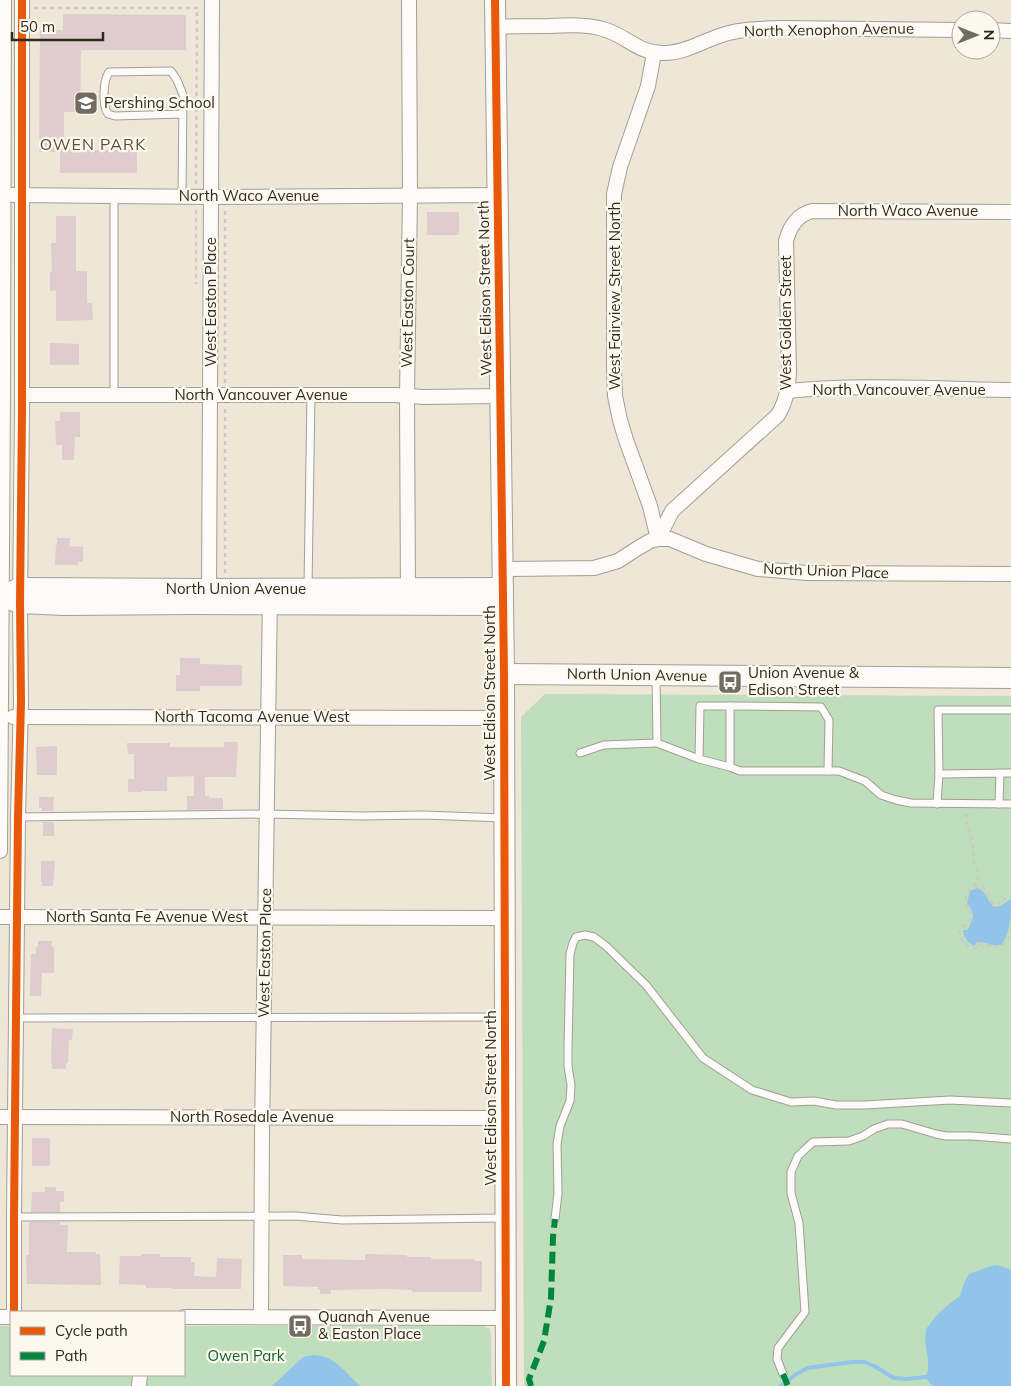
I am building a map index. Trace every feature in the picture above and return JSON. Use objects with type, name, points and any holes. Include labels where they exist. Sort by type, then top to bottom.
[{"type":"main road","name":"West Edison Street North","points":[[495,0],[504,674],[506,1386]]},
{"type":"main road","name":"North Union Avenue","points":[[10,596],[408,596],[503,587]]},
{"type":"main road","name":"North Union Avenue","points":[[270,597],[308,588],[408,596]]},
{"type":"main road","name":"North Union Avenue","points":[[504,674],[1011,678]]},
{"type":"street","points":[[4,0],[2,396],[10,596],[20,717],[14,1311]]},
{"type":"street","name":"West Easton Court","points":[[408,596],[407,396],[410,0]]},
{"type":"street","points":[[0,851],[0,716],[22,412],[22,195],[28,4]]},
{"type":"street","name":"West Easton Place","points":[[208,4],[211,197],[209,597]]},
{"type":"street","name":"North Xenophon Avenue","points":[[496,27],[585,26],[606,30],[642,50],[666,54],[720,35],[757,29],[951,30]]},
{"type":"street","name":"West Fairview Street North","points":[[654,53],[648,86],[620,168],[614,194],[614,368],[615,396],[620,420],[650,506],[658,539]]},
{"type":"street","name":"North Waco Avenue","points":[[2,195],[211,197],[497,195]]},
{"type":"street","name":"North Waco Avenue","points":[[806,213],[820,210],[1011,212]]},
{"type":"street","name":"West Golden Street","points":[[658,539],[672,511],[778,415],[783,405],[788,391],[786,241],[792,225],[806,213]]},
{"type":"street","points":[[3,376],[22,376]]},
{"type":"street","name":"North Vancouver Avenue","points":[[788,391],[856,388],[1011,390]]},
{"type":"street","name":"North Vancouver Avenue","points":[[22,396],[500,396]]},
{"type":"street","points":[[3,413],[22,412]]},
{"type":"street","points":[[503,587],[594,568],[618,561],[650,541],[658,539]]},
{"type":"street","name":"North Union Place","points":[[658,539],[670,540],[706,554],[758,569],[808,573],[1011,574]]},
{"type":"street","name":"West Easton Place","points":[[261,1317],[270,597]]},
{"type":"street","name":"North Tacoma Avenue West","points":[[0,716],[504,718]]},
{"type":"street","name":"North Santa Fe Avenue West","points":[[0,917],[504,918]]},
{"type":"street","name":"North Rosedale Avenue","points":[[0,1117],[505,1118]]},
{"type":"street","points":[[185,1317],[505,1318]]},
{"type":"lane","points":[[182,196],[183,114],[183,95],[177,80],[171,71],[109,72],[107,74],[104,109],[108,114],[115,116],[183,114]]},
{"type":"lane","points":[[114,196],[114,396]]},
{"type":"lane","points":[[308,588],[310,395]]},
{"type":"lane","points":[[656,676],[657,744]]},
{"type":"lane","points":[[699,759],[700,706],[821,707],[830,720],[828,771]]},
{"type":"lane","points":[[730,706],[730,767]]},
{"type":"lane","points":[[937,804],[939,774],[938,710],[1011,710]]},
{"type":"lane","points":[[580,753],[604,746],[657,744],[740,771],[839,771],[865,781],[882,795],[910,803],[1011,804]]},
{"type":"lane","points":[[999,804],[1000,773]]},
{"type":"lane","points":[[939,774],[1011,773]]},
{"type":"lane","points":[[18,817],[266,814],[423,815],[504,818]]},
{"type":"lane","points":[[555,1219],[558,1193],[557,1144],[560,1126],[570,1101],[571,1085],[568,1048],[570,954],[576,937],[585,935],[594,937],[606,946],[646,984],[703,1058],[752,1090],[792,1102],[814,1100],[851,1106],[950,1100],[1011,1103]]},
{"type":"lane","points":[[17,1018],[504,1017]]},
{"type":"lane","points":[[783,1374],[777,1359],[778,1348],[805,1312],[798,1223],[792,1193],[792,1172],[798,1156],[813,1142],[849,1141],[888,1124],[902,1124],[941,1135],[1011,1139]]},
{"type":"lane","points":[[14,1217],[295,1216],[342,1220],[505,1218]]},
{"type":"path","points":[[28,4],[208,4]]},
{"type":"path","points":[[966,804],[967,825],[973,847],[978,880],[966,894],[966,906],[971,916],[967,925],[960,930],[960,935],[963,941],[974,949],[979,944],[1000,947],[1004,945],[1009,937],[1011,927]]},
{"type":"path","points":[[974,886],[984,888],[993,904],[998,904],[1005,898],[1011,898]]},
{"type":"green space","points":[[545,694],[1011,696],[1011,1386],[524,1386],[521,717]]},
{"type":"green space","name":"Owen Park","points":[[0,1326],[10,1326],[10,1376],[185,1376],[185,1326],[484,1326],[490,1329],[491,1338],[492,1386],[0,1386]]},
{"type":"water","points":[[977,888],[996,907],[1011,899],[1009,930],[1001,945],[977,942],[974,946],[965,938],[963,930],[968,930],[973,916],[967,903],[970,891]]},
{"type":"water","points":[[998,1265],[1011,1270],[1011,1386],[932,1386],[927,1380],[926,1375],[928,1359],[925,1340],[926,1329],[936,1316],[960,1296],[969,1274]]},
{"type":"water","points":[[313,1355],[333,1361],[360,1386],[272,1386],[303,1357]]},
{"type":"building","points":[[63,14],[186,15],[186,50],[81,50],[80,112],[64,112],[64,150],[137,150],[137,173],[60,173],[60,152],[39,152],[40,30],[63,30]]},
{"type":"building","points":[[427,212],[459,212],[459,235],[427,235]]},
{"type":"building","points":[[56,216],[76,216],[76,271],[87,271],[87,303],[92,303],[93,320],[56,321],[56,290],[50,291],[50,272],[52,272],[51,243],[56,243]]},
{"type":"building","points":[[50,343],[79,344],[79,365],[50,365]]},
{"type":"building","points":[[60,412],[80,412],[80,437],[75,437],[74,460],[62,460],[62,445],[56,445],[55,421],[60,421]]},
{"type":"building","points":[[57,538],[70,538],[70,546],[83,547],[83,562],[78,562],[78,565],[55,565]]},
{"type":"building","points":[[180,658],[200,658],[200,664],[242,665],[242,686],[200,686],[200,691],[176,691],[176,675],[180,675]]},
{"type":"building","points":[[224,742],[238,742],[236,777],[205,777],[205,796],[209,796],[209,798],[223,798],[223,809],[187,810],[187,796],[194,796],[194,776],[167,777],[167,791],[128,792],[128,779],[134,779],[134,754],[128,754],[127,743],[170,743],[170,747],[224,747]]},
{"type":"building","points":[[57,746],[57,775],[37,775],[36,747]]},
{"type":"building","points":[[39,797],[54,797],[53,811],[42,811],[42,808],[39,808]]},
{"type":"building","points":[[43,822],[54,822],[54,836],[43,836]]},
{"type":"building","points":[[41,861],[55,861],[53,886],[42,886]]},
{"type":"building","points":[[38,941],[52,941],[52,947],[54,947],[54,973],[42,973],[41,996],[30,996],[31,954],[36,954]]},
{"type":"building","points":[[52,1028],[73,1029],[72,1040],[69,1040],[66,1069],[52,1069]]},
{"type":"building","points":[[32,1138],[50,1138],[50,1166],[32,1166]]},
{"type":"building","points":[[45,1187],[56,1187],[56,1191],[64,1191],[64,1202],[60,1202],[60,1212],[31,1212],[32,1192],[45,1192]]},
{"type":"building","points":[[29,1222],[60,1222],[60,1225],[68,1225],[67,1252],[96,1252],[96,1254],[100,1254],[101,1285],[27,1284],[26,1255],[29,1255]]},
{"type":"building","points":[[141,1254],[160,1254],[160,1257],[191,1257],[191,1262],[195,1262],[194,1276],[216,1277],[217,1258],[242,1259],[241,1289],[146,1288],[146,1285],[119,1284],[120,1256],[141,1256]]},
{"type":"building","points":[[283,1255],[302,1255],[302,1259],[365,1260],[365,1255],[407,1255],[407,1257],[431,1257],[431,1259],[474,1259],[474,1261],[482,1261],[482,1292],[412,1292],[412,1290],[385,1289],[331,1290],[331,1294],[320,1294],[318,1287],[283,1286]]},
{"type":"waterway","points":[[781,1386],[807,1368],[852,1362],[865,1362],[894,1378],[926,1377]]},
{"type":"marked path","points":[[531,1386],[529,1379],[544,1341],[551,1298],[555,1219]]},
{"type":"marked path","points":[[783,1374],[788,1386]]},
{"type":"cycle path","points":[[14,1311],[18,817],[21,701],[22,0]]},
{"type":"cycle path","points":[[495,0],[504,674],[506,1386]]},
{"type":"place","name":"Pershing School","points":[[86,103]]},
{"type":"place","name":"Union Avenue & Edison Street","points":[[730,682]]},
{"type":"place","name":"Quanah Avenue & Easton Place","points":[[300,1326]]},
{"type":"district","name":"OWEN PARK","points":[[93,144]]}]
